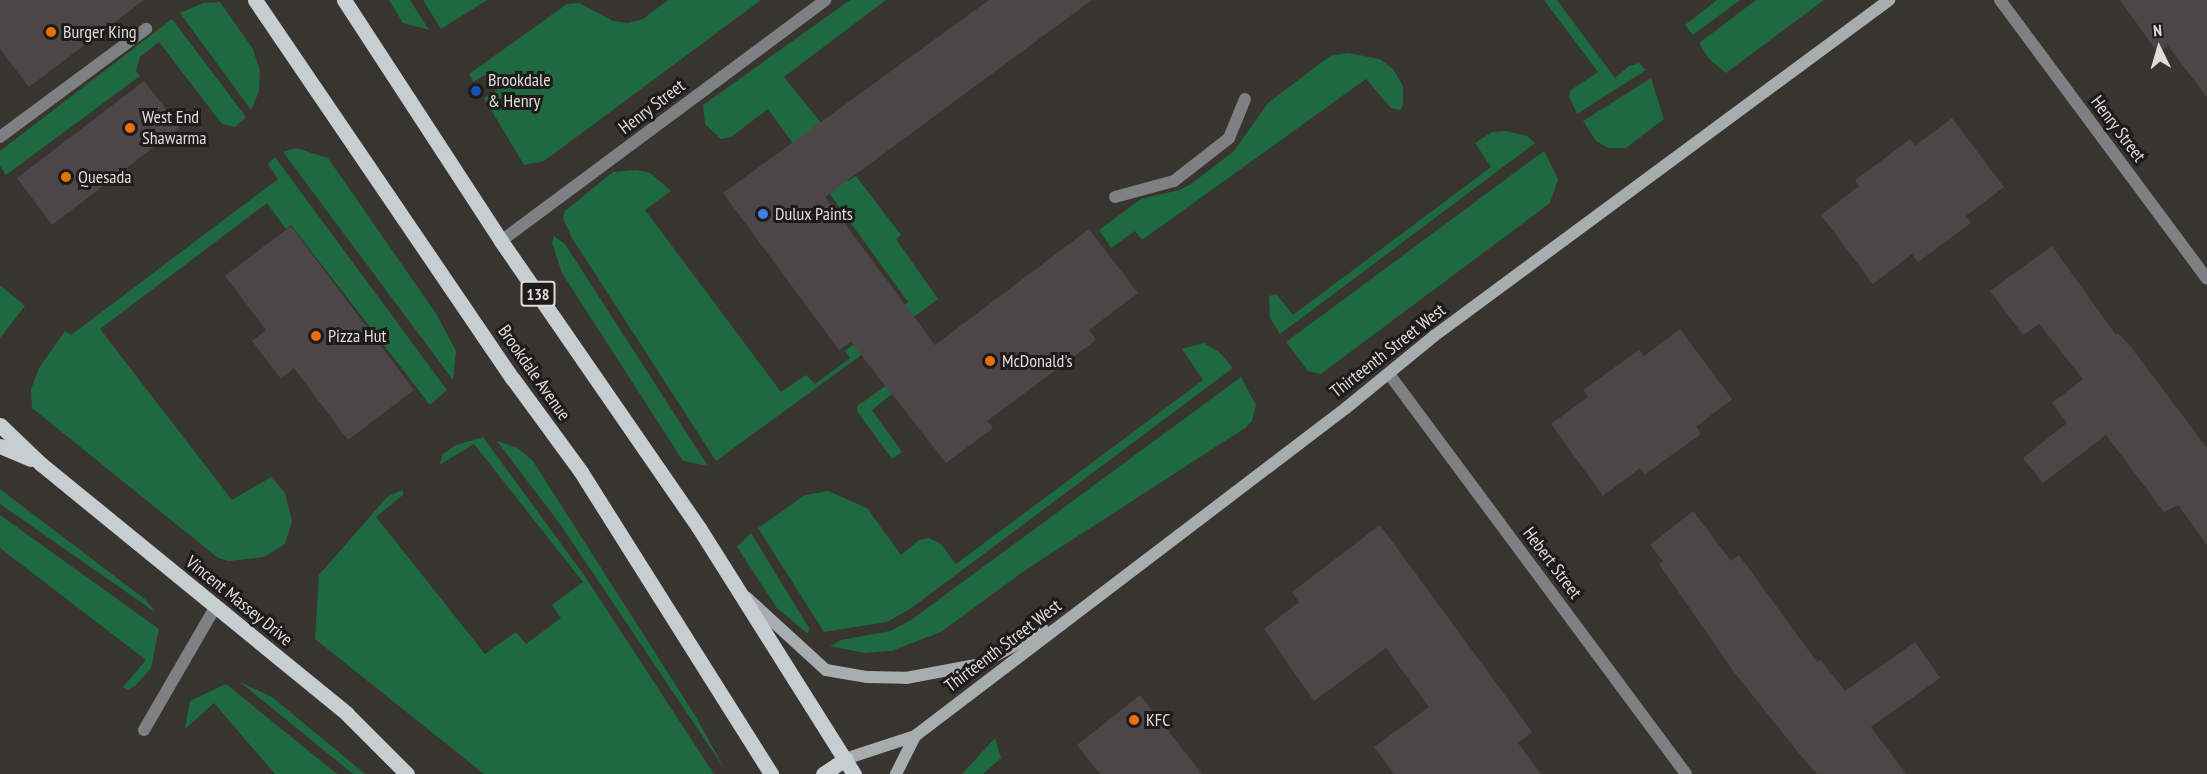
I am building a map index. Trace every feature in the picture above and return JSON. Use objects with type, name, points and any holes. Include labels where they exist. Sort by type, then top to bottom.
[{"type":"main road","name":"Brookdale Avenue","points":[[255,0],[513,379],[581,472],[771,774]]},
{"type":"main road","name":"138","points":[[344,0],[501,241],[735,586],[854,774]]},
{"type":"main road","name":"Vincent Massey Drive","points":[[0,425],[41,464],[347,714],[407,774]]},
{"type":"main road","name":"Vincent Massey Drive","points":[[0,446],[41,464]]},
{"type":"main road","points":[[823,774],[845,759]]},
{"type":"street","name":"Henry Street","points":[[501,241],[825,0]]},
{"type":"street","name":"Thirteenth Street West","points":[[845,759],[915,736],[1389,374],[1443,329],[1888,0]]},
{"type":"street","name":"Henry Street","points":[[2000,0],[2207,279]]},
{"type":"street","points":[[0,137],[146,29]]},
{"type":"street","points":[[1115,197],[1174,181],[1229,138],[1245,99]]},
{"type":"street","name":"Hebert Street","points":[[1389,374],[1686,774]]},
{"type":"street","points":[[735,586],[826,670],[867,677],[906,678],[980,664],[1081,609]]},
{"type":"street","points":[[144,730],[216,606]]},
{"type":"street","name":"Thirteenth Street West","points":[[896,774],[915,736]]},
{"type":"green space","points":[[389,0],[410,0],[429,30],[403,23]]},
{"type":"green space","points":[[423,0],[487,0],[441,29]]},
{"type":"green space","points":[[668,0],[761,0],[544,161],[524,165],[484,98],[497,90],[487,74],[473,82],[469,74],[567,4],[579,3],[613,21],[628,23],[643,19]]},
{"type":"green space","points":[[850,0],[886,0],[784,77],[822,124],[811,133],[848,181],[856,176],[901,235],[896,239],[938,299],[716,461],[572,238],[563,218],[565,211],[613,172],[637,170],[650,173],[671,191],[645,210],[781,392],[806,375],[815,384],[850,358],[845,351],[908,302],[768,109],[731,137],[721,139],[705,124],[703,105]]},
{"type":"green space","points":[[1544,0],[1557,0],[1615,78],[1629,66],[1639,63],[1646,70],[1577,114],[1569,96],[1571,90],[1598,72]]},
{"type":"green space","points":[[1717,0],[1740,0],[1693,35],[1685,25]]},
{"type":"green space","points":[[1756,0],[1824,0],[1726,73],[1709,59],[1699,43]]},
{"type":"green space","points":[[220,2],[253,49],[260,71],[259,91],[251,110],[180,13],[203,3]]},
{"type":"green space","points":[[172,19],[246,117],[235,127],[222,124],[159,42],[140,57],[136,71],[140,76],[6,175],[0,166],[0,151]]},
{"type":"green space","points":[[1348,53],[1380,59],[1393,69],[1403,86],[1403,105],[1400,110],[1391,108],[1366,79],[1142,240],[1135,231],[1111,248],[1099,230],[1141,199],[1179,190],[1191,184],[1234,151],[1268,103],[1330,56]]},
{"type":"green space","points":[[1651,78],[1664,119],[1626,148],[1608,148],[1596,141],[1583,121]]},
{"type":"green space","points":[[1506,131],[1527,136],[1535,143],[1280,334],[1270,318],[1269,296],[1276,294],[1293,315],[1491,167],[1475,143],[1492,132]]},
{"type":"green space","points":[[296,148],[328,158],[437,315],[456,351],[453,380],[283,152]]},
{"type":"green space","points":[[1544,151],[1558,179],[1550,203],[1321,374],[1308,371],[1286,342]]},
{"type":"green space","points":[[275,157],[447,390],[430,405],[291,225],[286,229],[267,203],[100,329],[232,500],[271,477],[285,493],[292,521],[285,544],[264,557],[229,561],[218,558],[32,408],[31,389],[39,368],[65,331],[71,335],[278,179],[268,164]]},
{"type":"green space","points":[[554,236],[565,244],[708,466],[683,461],[562,273],[552,243]]},
{"type":"green space","points":[[0,285],[25,306],[0,338]]},
{"type":"green space","points":[[1204,343],[1219,352],[1233,368],[910,609],[887,622],[824,632],[758,528],[805,495],[828,491],[867,508],[901,555],[919,540],[929,538],[941,544],[956,564],[1203,380],[1182,349]]},
{"type":"green space","points":[[1241,377],[1256,405],[1252,421],[1245,428],[1027,569],[941,632],[891,651],[864,653],[830,646],[841,640],[890,631],[911,620]]},
{"type":"green space","points":[[887,385],[893,393],[872,410],[902,452],[892,459],[857,411],[857,406]]},
{"type":"green space","points":[[483,437],[584,575],[714,774],[484,774],[315,639],[319,575],[387,497],[402,490],[404,494],[376,517],[485,654],[516,632],[526,644],[561,618],[552,605],[583,582],[474,444],[439,465],[443,454],[456,445]]},
{"type":"green space","points":[[497,441],[518,448],[533,461],[696,717],[724,768],[560,524]]},
{"type":"green space","points":[[0,489],[146,600],[155,612],[0,504]]},
{"type":"green space","points":[[0,515],[159,629],[151,668],[135,686],[127,690],[123,687],[146,660],[0,548]]},
{"type":"green space","points":[[751,533],[809,628],[808,634],[777,608],[737,547]]},
{"type":"green space","points":[[240,682],[272,697],[365,774],[353,774]]},
{"type":"green space","points":[[226,684],[337,774],[275,774],[214,703],[185,729],[190,701]]},
{"type":"green space","points":[[995,738],[1001,758],[983,774],[962,774]]},
{"type":"building","name":"Burger King","points":[[0,0],[144,0],[29,87],[0,49]]},
{"type":"building","points":[[989,0],[1092,0],[825,197],[935,345],[1089,229],[1138,293],[1089,330],[1096,340],[987,421],[993,428],[946,463],[851,342],[839,350],[723,193]]},
{"type":"building","points":[[2120,0],[2207,0],[2207,97],[2168,46],[2158,53]]},
{"type":"building","points":[[144,81],[180,127],[52,225],[17,178]]},
{"type":"building","points":[[1952,118],[2004,187],[1966,216],[1971,223],[1918,262],[1912,254],[1873,284],[1821,215],[1859,186],[1855,180],[1910,139],[1915,146]]},
{"type":"building","name":"Pizza Hut","points":[[291,226],[414,390],[348,440],[294,368],[281,379],[252,341],[266,330],[225,276]]},
{"type":"building","points":[[2052,246],[2116,335],[2118,333],[2131,347],[2207,448],[2207,545],[2178,505],[2164,512],[2106,435],[2043,483],[2023,458],[2067,423],[2052,403],[2083,379],[2039,324],[2023,335],[1990,291]]},
{"type":"building","points":[[1680,329],[1732,399],[1696,427],[1701,434],[1645,474],[1640,468],[1603,496],[1551,424],[1588,397],[1583,390],[1639,350],[1644,356]]},
{"type":"building","points":[[1693,511],[1731,561],[1739,555],[1817,662],[1821,660],[1845,691],[1915,642],[1940,678],[1871,727],[1906,774],[1817,774],[1798,752],[1734,672],[1659,564],[1663,561],[1650,545]]},
{"type":"building","points":[[1380,525],[1532,732],[1518,743],[1541,774],[1394,774],[1374,747],[1429,707],[1386,648],[1314,701],[1264,629],[1299,602],[1292,592]]},
{"type":"building","name":"KFC","points":[[1140,695],[1202,774],[1100,774],[1077,745]]},
{"type":"place","name":"Burger King","points":[[51,32]]},
{"type":"place","name":"Brookdale & Henry","points":[[476,91]]},
{"type":"place","name":"West End Shawarma","points":[[130,128]]},
{"type":"place","name":"Quesada","points":[[66,177]]},
{"type":"place","name":"Dulux Paints","points":[[763,214]]},
{"type":"place","name":"Pizza Hut","points":[[316,336]]},
{"type":"place","name":"McDonald's","points":[[990,361]]},
{"type":"place","name":"KFC","points":[[1134,720]]}]
